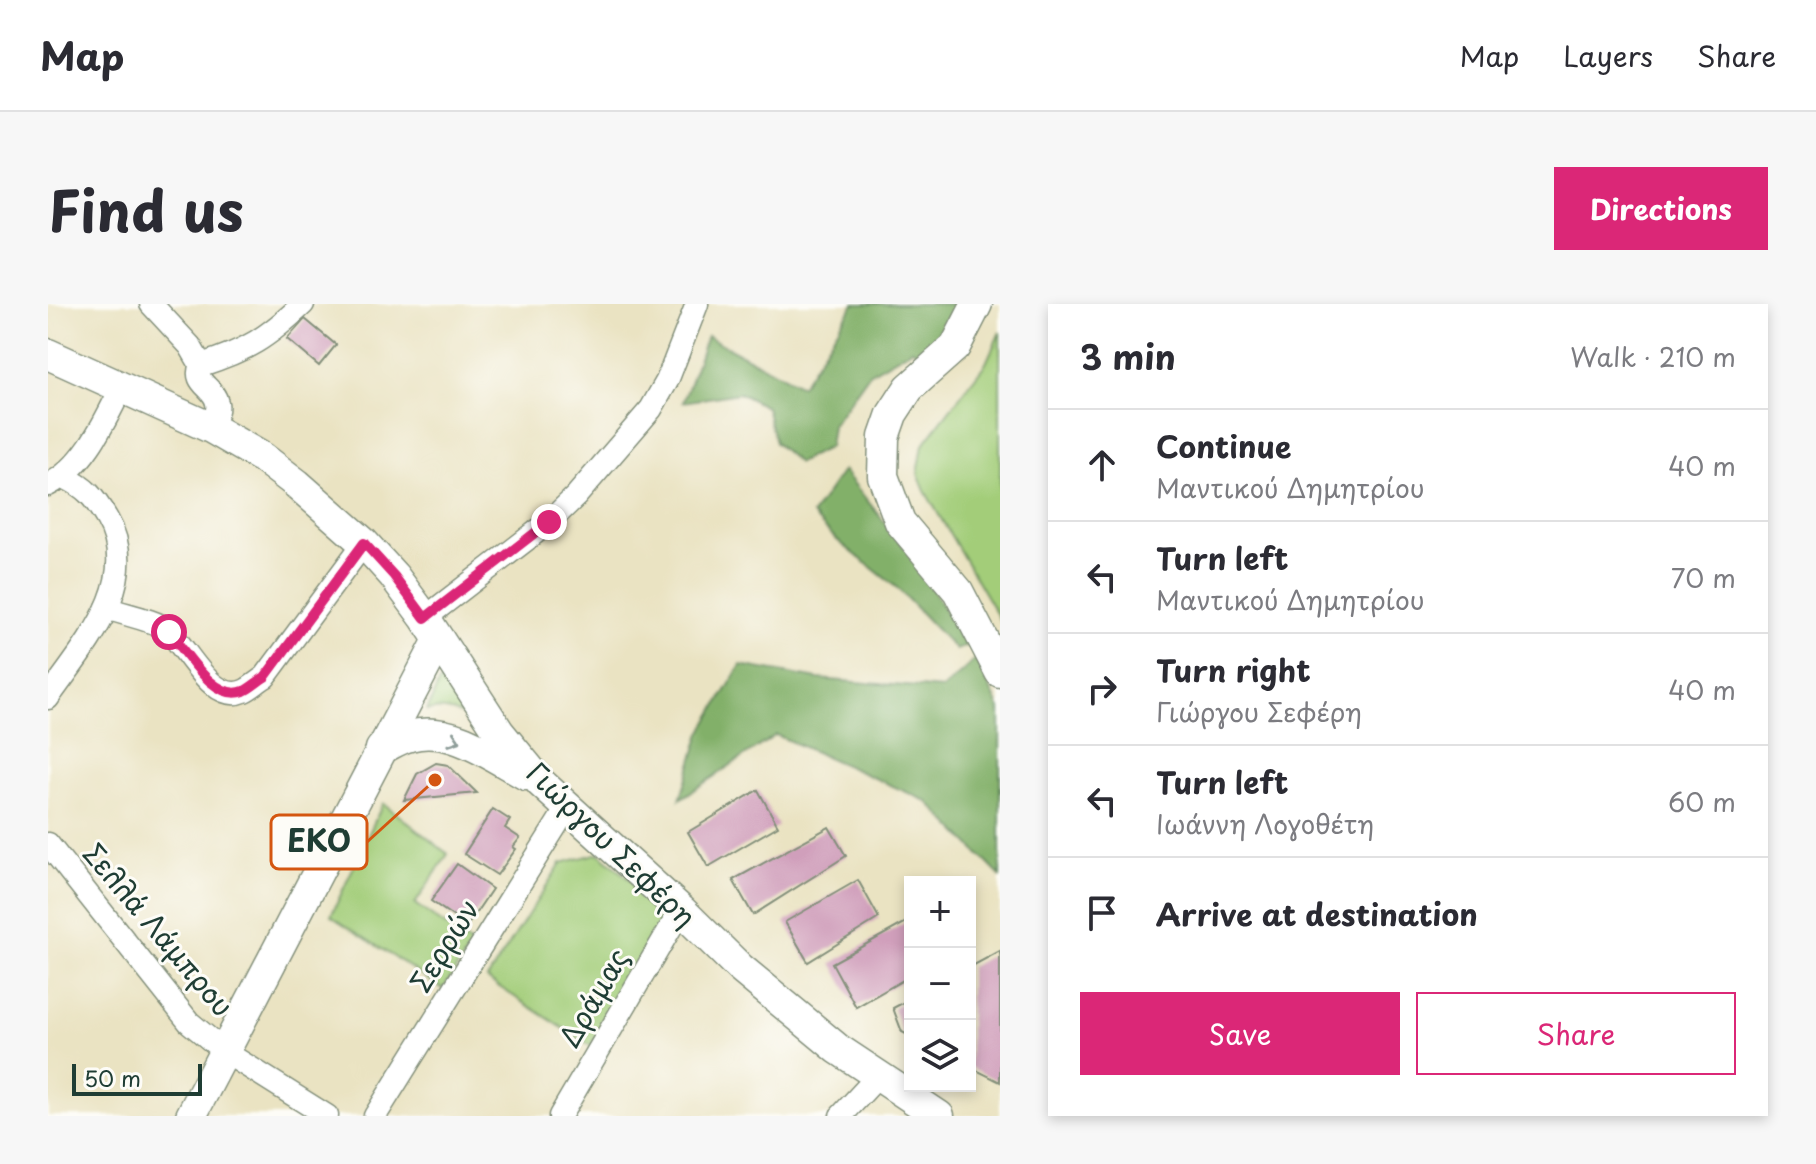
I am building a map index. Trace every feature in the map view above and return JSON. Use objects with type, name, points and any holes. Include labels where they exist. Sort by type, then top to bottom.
[{"type":"main road","points":[[977,304],[955,347],[909,388],[892,414],[884,437],[883,476],[900,522],[958,591],[1000,672]]},
{"type":"main road","name":"Γιώργου Σεφέρη","points":[[48,354],[211,428],[263,458],[364,543],[394,576],[499,732],[541,783],[740,968],[838,1049],[939,1116]]},
{"type":"main road","points":[[191,1116],[381,749],[432,629]]},
{"type":"main road","points":[[381,749],[422,733],[450,737],[541,783]]},
{"type":"street","points":[[151,304],[190,346],[201,365]]},
{"type":"street","points":[[211,428],[218,404],[214,395],[199,380],[197,372],[201,365],[238,353],[264,338],[303,304]]},
{"type":"street","points":[[432,629],[576,496],[651,409],[667,381],[697,304]]},
{"type":"street","points":[[48,698],[107,608],[118,576],[118,542],[97,502],[84,487],[56,481],[100,430],[121,389]]},
{"type":"street","points":[[107,608],[161,626],[184,649],[210,684],[232,692],[243,691],[265,677],[364,543]]},
{"type":"street","name":"Σερρών","points":[[375,1116],[567,808]]},
{"type":"street","name":"Σελλά Λάμπρου","points":[[48,844],[189,1022],[225,1052],[327,1116]]},
{"type":"street","name":"Δράμας","points":[[560,1116],[681,910]]},
{"type":"street","points":[[841,1116],[877,1077]]},
{"type":"green space","points":[[854,304],[967,304],[929,358],[912,349],[869,374],[832,426],[829,447],[798,463],[775,443],[766,407],[739,393],[683,402],[707,336],[801,386]]},
{"type":"green space","points":[[1000,332],[1000,620],[918,474],[923,445],[986,363]]},
{"type":"green space","points":[[843,470],[917,563],[966,646],[956,650],[897,588],[837,540],[812,515]]},
{"type":"green space","points":[[976,659],[1000,709],[1000,876],[927,801],[776,735],[680,799],[701,733],[741,665],[818,679],[943,689]]},
{"type":"green space","points":[[454,679],[494,734],[454,712],[427,711],[439,682]]},
{"type":"green space","points":[[383,803],[448,854],[415,904],[472,945],[443,989],[331,916]]},
{"type":"green space","points":[[599,853],[670,915],[591,1046],[487,979],[561,863]]},
{"type":"building","points":[[305,319],[336,345],[319,366],[287,339]]},
{"type":"building","points":[[436,763],[448,765],[477,793],[404,800],[417,774]]},
{"type":"building","points":[[758,790],[778,826],[708,867],[688,832]]},
{"type":"building","points":[[493,809],[510,820],[505,828],[520,838],[513,847],[516,849],[497,875],[464,854]]},
{"type":"building","points":[[829,827],[846,856],[753,915],[733,880]]},
{"type":"building","points":[[457,864],[492,889],[467,926],[431,901]]},
{"type":"building","points":[[858,880],[879,918],[808,962],[785,922]]},
{"type":"building","points":[[904,923],[904,979],[856,1007],[832,963]]},
{"type":"building","points":[[1000,951],[1000,1082],[976,1070],[976,964]]},
{"type":"building","points":[[904,1002],[904,1033],[902,1032],[893,1008]]},
{"type":"place","name":"EKO","points":[[435,780]]},
{"type":"route","points":[[169,632],[210,684],[232,692],[243,691],[265,677],[364,543],[394,576],[425,618],[549,522]]}]
